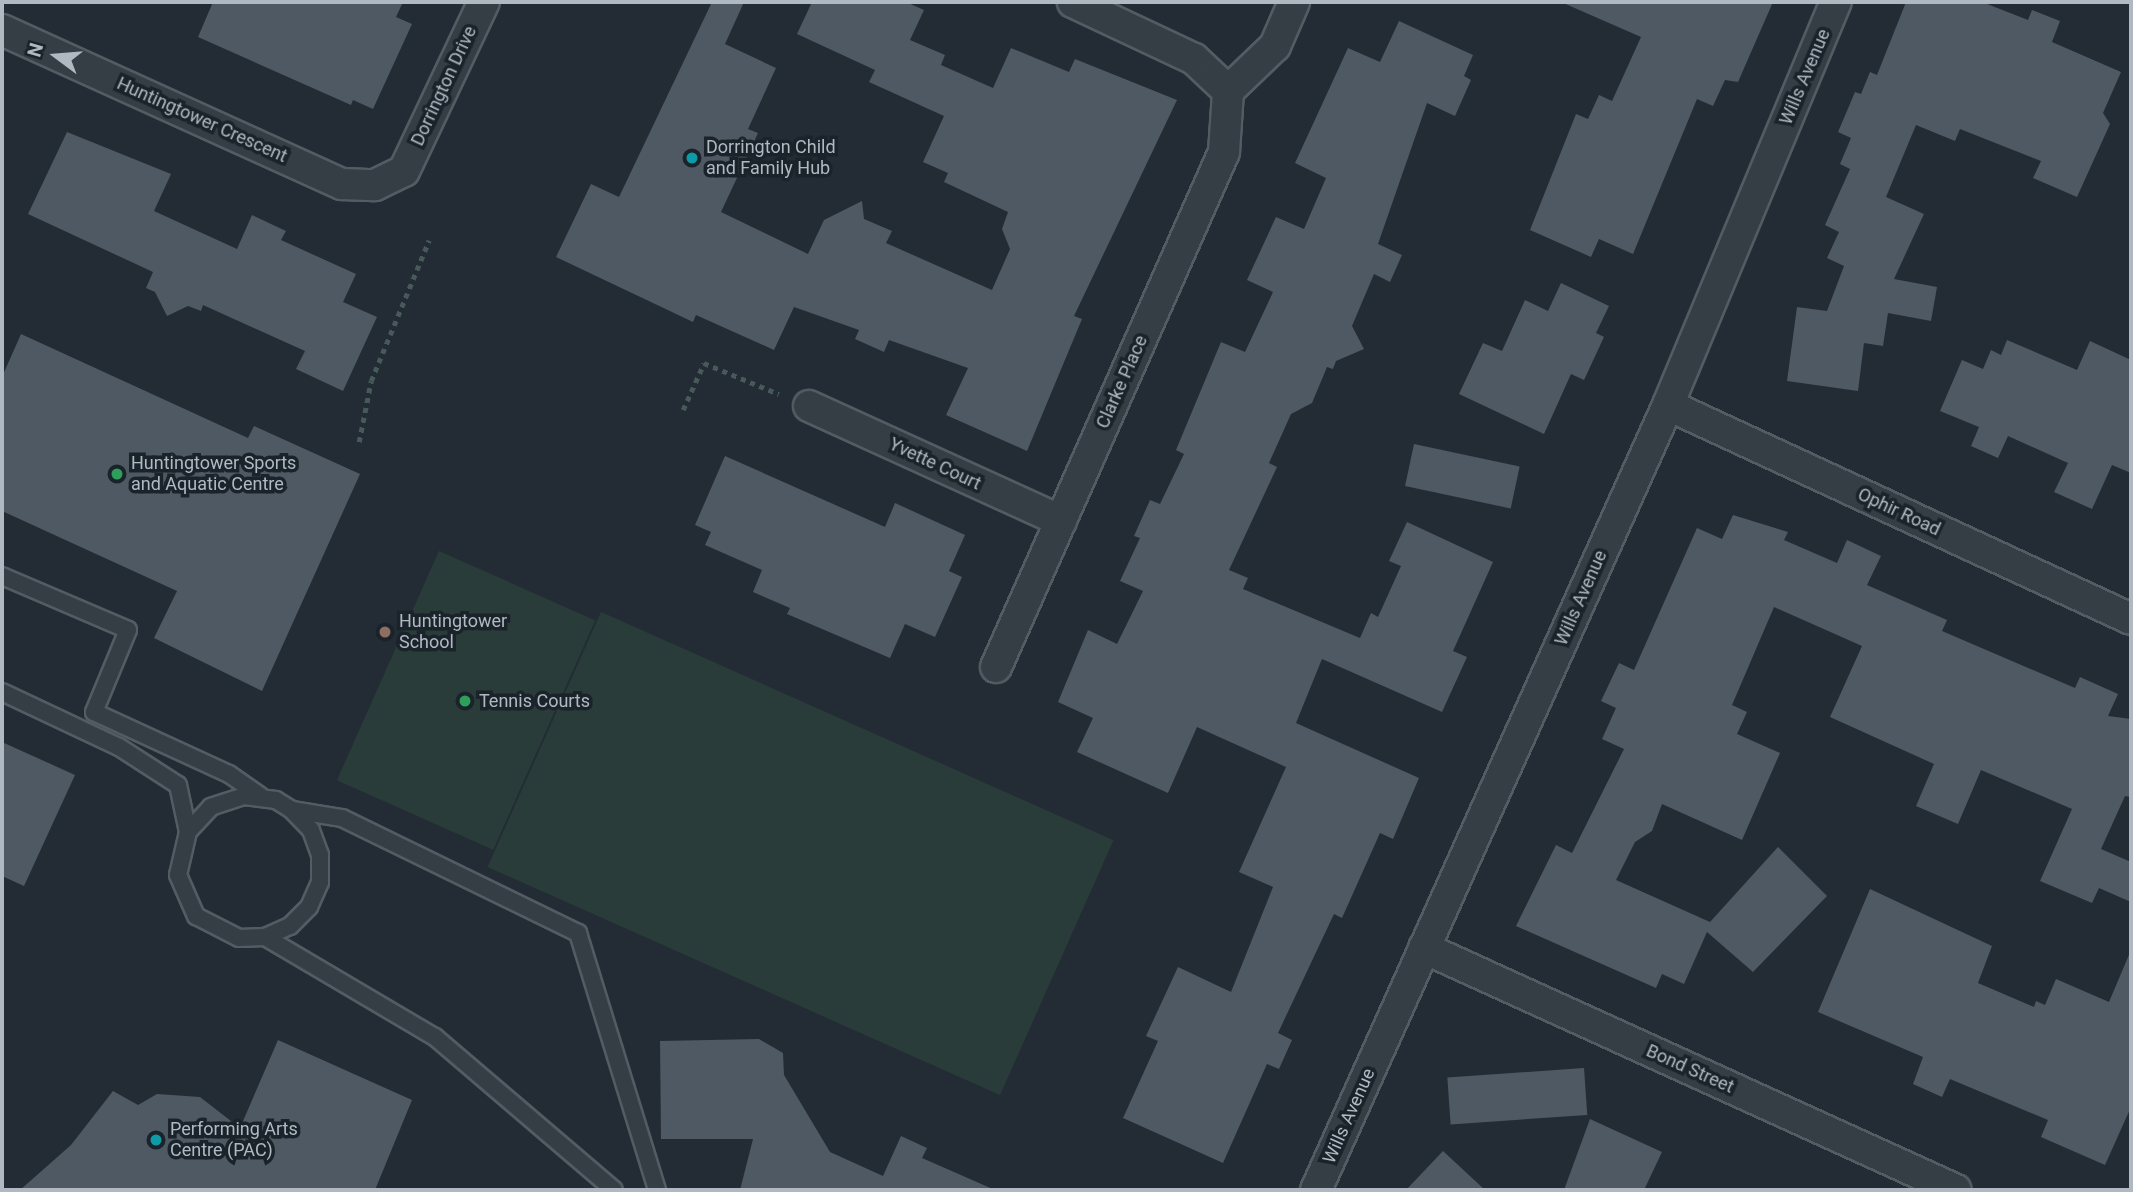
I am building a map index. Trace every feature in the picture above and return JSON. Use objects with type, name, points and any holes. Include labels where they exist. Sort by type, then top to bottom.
[{"type":"street","name":"Dorrington Drive","points":[[404,171],[484,2]]},
{"type":"street","points":[[1073,2],[1194,59],[1228,91],[1275,47],[1294,2]]},
{"type":"street","name":"Wills Avenue","points":[[1315,1190],[1668,405],[1836,2]]},
{"type":"street","name":"Huntingtower Crescent","points":[[2,30],[342,184],[375,185],[404,171]]},
{"type":"street","name":"Clarke Place","points":[[996,667],[1224,152],[1228,91]]},
{"type":"street","name":"Ophir Road","points":[[1668,405],[2131,618]]},
{"type":"street","name":"Yvette Court","points":[[809,406],[1061,521]]},
{"type":"street","name":"Bond Street","points":[[1424,948],[1956,1190]]},
{"type":"lane","points":[[2,576],[128,630],[94,712],[229,774],[260,796],[292,810],[342,818],[578,933],[657,1190]]},
{"type":"lane","points":[[2,692],[86,732],[178,785],[188,832],[178,875],[197,916],[239,938],[265,937],[290,926],[309,907],[320,883],[320,855],[311,830],[292,810]]},
{"type":"lane","points":[[188,832],[219,803],[260,796]]},
{"type":"lane","points":[[265,937],[435,1037],[614,1190]]},
{"type":"path","points":[[359,442],[371,381],[429,240]]},
{"type":"path","points":[[683,410],[704,363],[809,406]]},
{"type":"shaded area","name":"Tennis Courts","points":[[439,551],[595,621],[493,850],[337,780]]},
{"type":"shaded area","points":[[601,612],[1113,840],[1000,1095],[488,867]]},
{"type":"building","points":[[213,2],[403,2],[396,17],[412,24],[373,109],[353,100],[351,105],[198,37]]},
{"type":"building","points":[[712,2],[744,2],[725,44],[776,68],[748,129],[758,133],[721,212],[808,254],[824,220],[862,201],[864,219],[892,231],[886,243],[992,290],[1010,249],[1002,229],[1008,212],[944,182],[948,173],[923,162],[944,116],[869,82],[875,70],[797,34],[812,2],[906,2],[924,10],[910,40],[945,55],[941,65],[993,88],[1011,48],[1069,72],[1075,59],[1177,100],[1074,316],[1082,319],[1027,451],[946,415],[968,368],[889,340],[884,352],[855,339],[859,330],[794,307],[774,350],[696,315],[693,322],[556,257],[591,184],[619,197]]},
{"type":"building","points":[[1561,2],[1773,2],[1738,82],[1725,80],[1713,106],[1697,99],[1633,254],[1599,239],[1591,257],[1530,230],[1576,114],[1588,119],[1599,95],[1612,101],[1641,37]]},
{"type":"building","points":[[1906,2],[1982,2],[2028,20],[2032,10],[2060,21],[2052,42],[2121,72],[2103,113],[2110,124],[2077,197],[2033,178],[2041,161],[1960,129],[1955,141],[1916,125],[1886,197],[1924,214],[1894,279],[1937,287],[1931,321],[1888,313],[1883,346],[1864,343],[1858,391],[1787,381],[1797,307],[1827,311],[1844,266],[1827,258],[1839,232],[1825,225],[1850,169],[1840,164],[1851,138],[1838,132],[1855,92],[1861,94],[1870,72],[1877,75]]},
{"type":"building","points":[[1399,21],[1473,55],[1464,76],[1471,80],[1455,116],[1427,103],[1378,244],[1402,255],[1390,282],[1374,274],[1352,326],[1364,349],[1336,361],[1333,369],[1327,367],[1312,403],[1291,414],[1269,463],[1277,467],[1229,570],[1248,578],[1243,589],[1360,638],[1371,613],[1378,617],[1401,566],[1389,561],[1407,522],[1493,562],[1453,651],[1467,657],[1442,712],[1322,659],[1296,723],[1419,778],[1393,839],[1380,833],[1342,918],[1334,914],[1278,1033],[1292,1040],[1279,1069],[1267,1064],[1223,1163],[1123,1118],[1158,1041],[1146,1036],[1178,967],[1231,992],[1273,887],[1239,872],[1286,767],[1197,727],[1168,793],[1077,752],[1093,718],[1058,702],[1088,630],[1117,644],[1143,591],[1120,581],[1140,538],[1134,536],[1150,500],[1160,504],[1184,454],[1176,450],[1221,342],[1245,352],[1273,292],[1247,280],[1276,217],[1304,229],[1326,178],[1295,163],[1348,48],[1380,62]]},
{"type":"building","points":[[67,132],[171,174],[154,211],[237,249],[252,215],[286,231],[281,240],[356,274],[343,302],[377,317],[343,391],[296,369],[305,351],[203,305],[201,311],[188,306],[167,316],[155,292],[146,288],[153,272],[28,214]]},
{"type":"building","points":[[1561,283],[1609,306],[1596,333],[1604,337],[1584,380],[1571,374],[1544,434],[1459,394],[1483,343],[1502,351],[1525,300],[1548,311]]},
{"type":"building","points":[[21,334],[248,438],[254,426],[360,474],[262,691],[154,638],[177,591],[2,511],[2,377]]},
{"type":"building","points":[[2007,340],[2077,370],[2090,341],[2131,360],[2131,473],[2112,465],[2092,509],[2054,492],[2068,463],[2008,436],[1998,458],[1971,446],[1979,427],[1940,411],[1962,360],[1983,369],[1991,350],[2001,355]]},
{"type":"building","points":[[1414,444],[1520,466],[1511,509],[1405,486]]},
{"type":"building","points":[[725,456],[885,527],[895,503],[965,535],[949,571],[962,577],[935,637],[905,624],[890,658],[787,614],[790,608],[753,592],[762,570],[705,545],[711,532],[695,525]]},
{"type":"building","points":[[1733,515],[1788,532],[1784,540],[1837,563],[1847,540],[1881,556],[1867,585],[1947,620],[1942,631],[2075,688],[2080,677],[2118,694],[2108,716],[2131,719],[2131,797],[2125,796],[2101,849],[2131,862],[2131,902],[2099,888],[2092,903],[2040,881],[2072,809],[1981,770],[1958,824],[1916,806],[1934,764],[1830,717],[1862,646],[1774,607],[1732,705],[1747,712],[1737,734],[1780,753],[1742,840],[1662,804],[1652,831],[1635,842],[1616,880],[1710,922],[1778,847],[1827,896],[1753,972],[1707,932],[1684,984],[1662,974],[1656,988],[1516,926],[1556,845],[1572,853],[1624,749],[1602,739],[1616,708],[1601,701],[1619,663],[1634,670],[1697,528],[1722,539]]},
{"type":"building","points":[[2,742],[75,775],[24,886],[2,876]]},
{"type":"building","points":[[1870,889],[1992,946],[1978,983],[2034,1007],[2036,1001],[2045,1005],[2056,979],[2109,1002],[2131,950],[2131,1107],[2105,1165],[2041,1137],[2048,1120],[1950,1079],[1942,1097],[1913,1084],[1923,1057],[1818,1012]]},
{"type":"building","points":[[759,1039],[783,1053],[784,1075],[830,1152],[883,1176],[901,1136],[927,1148],[922,1158],[995,1190],[740,1190],[753,1139],[661,1139],[660,1041]]},
{"type":"building","points":[[278,1040],[412,1100],[375,1190],[20,1190],[71,1145],[113,1091],[138,1105],[157,1094],[200,1097],[240,1128]]},
{"type":"building","points":[[1584,1068],[1587,1115],[1451,1124],[1447,1078]]},
{"type":"building","points":[[1590,1119],[1662,1152],[1644,1190],[1564,1190]]},
{"type":"building","points":[[1443,1151],[1485,1190],[1406,1190]]},
{"type":"place","name":"Dorrington Child and Family Hub","points":[[692,158]]},
{"type":"place","name":"Huntingtower Sports and Aquatic Centre","points":[[117,474]]},
{"type":"place","name":"Huntingtower School","points":[[385,632]]},
{"type":"place","name":"Tennis Courts","points":[[465,701]]},
{"type":"place","name":"Performing Arts Centre (PAC)","points":[[156,1140]]}]
